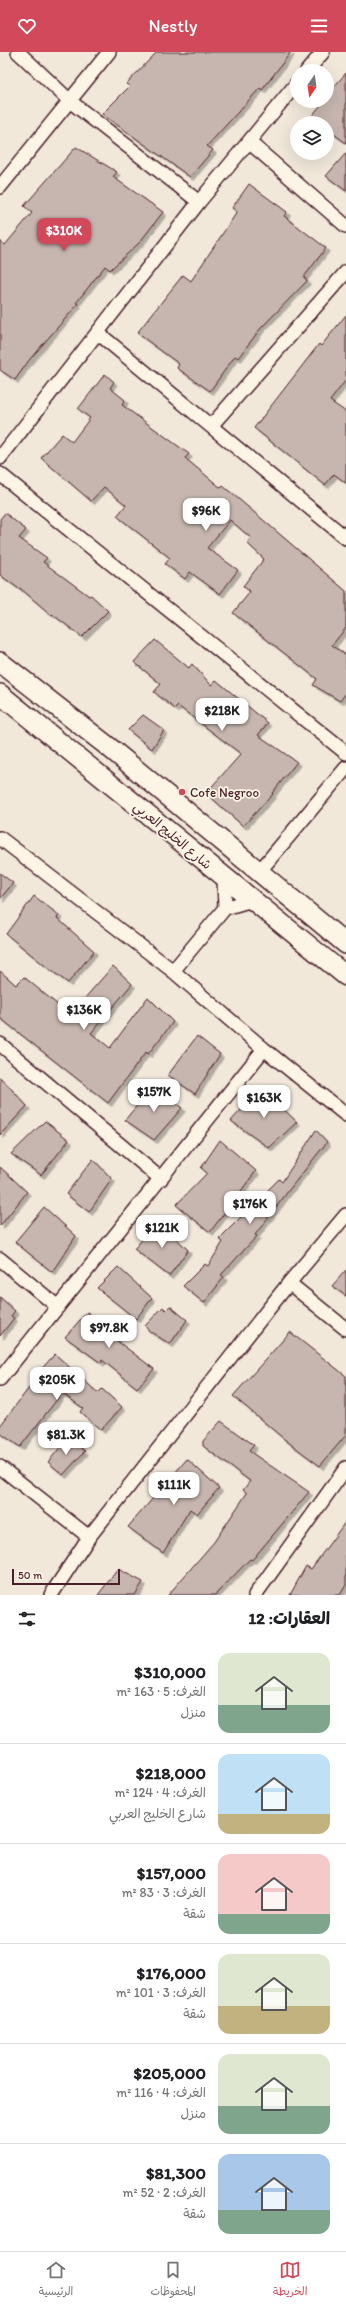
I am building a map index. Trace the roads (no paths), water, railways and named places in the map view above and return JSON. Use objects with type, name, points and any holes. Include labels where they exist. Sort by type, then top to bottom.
[{"type":"main road","name":"شارع الخليج العربي","points":[[0,662],[110,748],[258,873],[346,944]]},
{"type":"main road","name":"شارع الخليج العربي","points":[[0,694],[346,976]]},
{"type":"main road","points":[[91,768],[110,748]]},
{"type":"street","points":[[18,52],[71,102],[199,202]]},
{"type":"street","points":[[0,187],[71,102],[110,52]]},
{"type":"street","points":[[313,64],[323,52]]},
{"type":"street","points":[[0,458],[199,202],[290,92]]},
{"type":"street","points":[[249,142],[346,226]]},
{"type":"street","points":[[211,426],[346,272]]},
{"type":"street","points":[[98,333],[211,426],[344,532]]},
{"type":"street","points":[[0,474],[346,753]]},
{"type":"street","points":[[258,873],[346,768]]},
{"type":"street","points":[[0,838],[173,971],[264,1049],[346,1115]]},
{"type":"street","points":[[224,877],[224,908]]},
{"type":"street","points":[[173,971],[224,908],[252,900]]},
{"type":"street","points":[[0,1044],[161,1179]]},
{"type":"street","points":[[0,1379],[264,1049]]},
{"type":"street","points":[[51,1595],[89,1537],[289,1283],[346,1216]]},
{"type":"street","points":[[0,1259],[58,1307]]},
{"type":"street","points":[[289,1283],[346,1329]]},
{"type":"street","points":[[0,1467],[89,1537]]},
{"type":"street","points":[[255,1595],[346,1469]]},
{"type":"place","name":"Cofe Negroo","points":[[182,792]]}]
